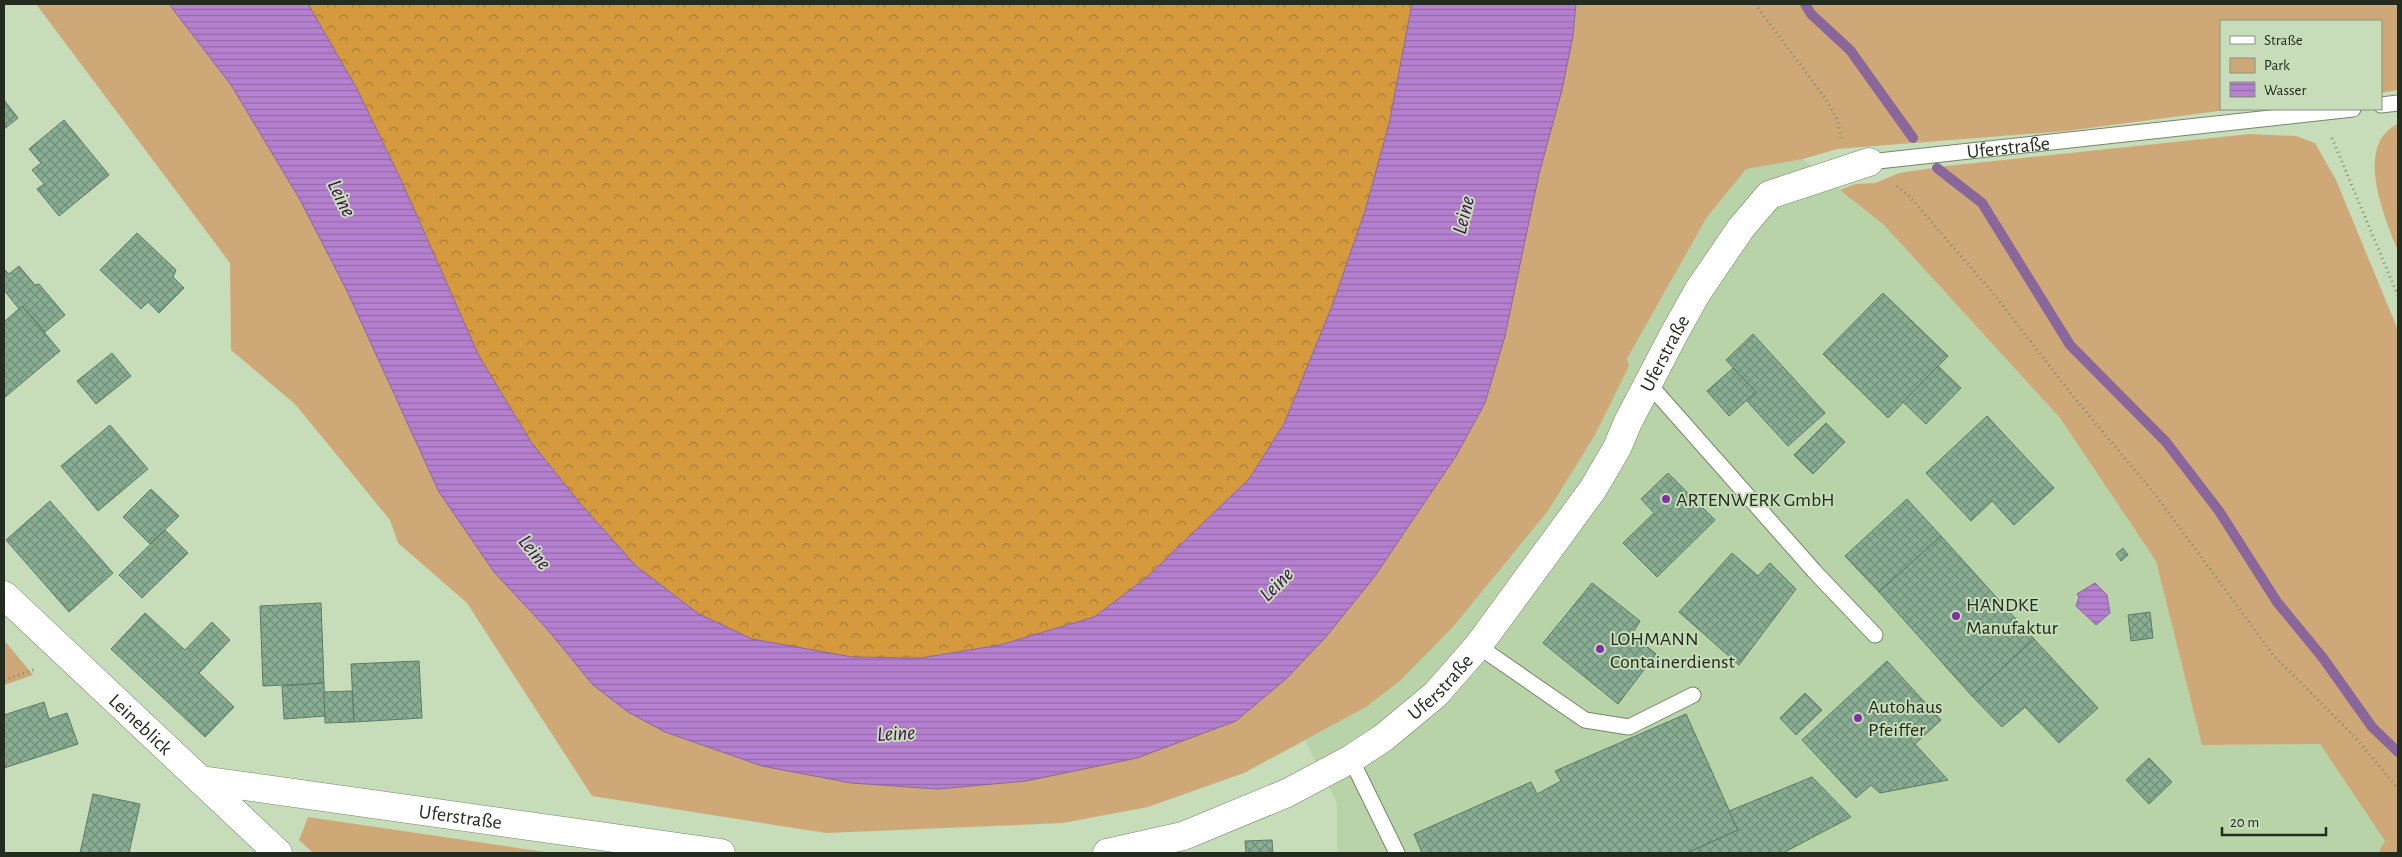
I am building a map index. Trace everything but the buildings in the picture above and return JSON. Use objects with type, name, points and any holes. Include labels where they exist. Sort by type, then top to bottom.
[{"type":"street","name":"Uferstraße","points":[[1107,853],[1183,836],[1287,793],[1351,759],[1383,738],[1436,694],[1478,646],[1593,489],[1618,448],[1628,422],[1698,291],[1741,228],[1769,194],[1869,162]]},
{"type":"street","name":"Leineblick","points":[[4,595],[278,853]]},
{"type":"street","name":"Uferstraße","points":[[201,780],[721,853]]},
{"type":"lane","points":[[2382,105],[2398,103]]},
{"type":"lane","name":"Uferstraße","points":[[1869,162],[2345,110]]},
{"type":"lane","points":[[1648,383],[1815,572],[1875,635]]},
{"type":"lane","points":[[1478,646],[1585,720],[1629,727],[1692,695]]},
{"type":"lane","points":[[1351,759],[1397,853]]},
{"type":"path","points":[[1755,4],[1825,98],[1838,119],[1839,137],[1909,196],[1993,293],[2072,395],[2154,493],[2274,656],[2356,738],[2398,789]]},
{"type":"path","points":[[2322,113],[2398,296]]},
{"type":"shaded area","points":[[1803,159],[1884,225],[2060,418],[2156,561],[2202,745],[2320,744],[2385,841],[2378,853],[1337,853],[1337,803],[1305,740],[1366,707],[1400,681],[1453,627],[1548,511],[1595,435],[1629,366],[1627,360],[1707,217],[1746,168]]},
{"type":"green space","points":[[36,4],[169,4],[231,85],[299,198],[346,289],[439,492],[494,572],[547,629],[593,685],[665,732],[762,766],[851,783],[938,789],[1026,781],[1236,721],[1287,678],[1325,638],[1375,576],[1456,456],[1485,403],[1505,336],[1539,174],[1562,90],[1573,36],[1576,4],[2398,4],[2398,90],[2382,93],[2382,20],[2220,20],[2220,110],[2226,110],[2066,131],[1837,149],[1803,159],[1746,169],[1707,217],[1627,359],[1629,366],[1595,435],[1548,511],[1453,627],[1400,681],[1366,707],[1244,773],[1148,807],[1063,823],[826,833],[592,796],[467,603],[398,543],[390,520],[295,404],[231,350],[230,263]]},
{"type":"green space","points":[[308,4],[1412,4],[1389,124],[1365,211],[1332,306],[1284,424],[1249,479],[1146,578],[1094,617],[1000,645],[921,658],[852,657],[752,639],[699,614],[636,566],[579,502],[531,442],[479,356],[402,182],[356,87]]},
{"type":"green space","points":[[2398,124],[2398,251],[2380,202],[2375,165],[2377,148],[2385,134]]},
{"type":"green space","points":[[2250,134],[2296,136],[2315,143],[2336,180],[2398,330],[2398,853],[2378,853],[2385,841],[2320,744],[2202,745],[2156,561],[2060,418],[1884,225],[1840,190],[1855,184],[1875,183],[1899,173],[1946,166]]},
{"type":"green space","points":[[4,640],[33,675],[4,685]]},
{"type":"green space","points":[[308,817],[552,853],[313,853],[299,840]]},
{"type":"water","name":"Leine","points":[[169,4],[308,4],[356,87],[402,182],[479,356],[531,442],[579,502],[636,566],[699,614],[752,639],[852,657],[921,658],[1000,645],[1094,617],[1146,578],[1249,479],[1284,424],[1332,306],[1365,211],[1389,124],[1412,4],[1576,4],[1573,36],[1562,90],[1539,174],[1505,336],[1485,403],[1456,456],[1375,576],[1325,638],[1287,678],[1236,721],[1137,758],[1026,781],[938,789],[851,783],[762,766],[665,732],[628,712],[593,685],[547,629],[494,572],[439,492],[346,289],[299,198],[231,85]]},
{"type":"water","points":[[2095,583],[2107,595],[2110,613],[2096,625],[2076,606],[2079,597],[2077,594]]},
{"type":"waterway","points":[[1805,4],[1811,14],[1850,50],[1913,138]]},
{"type":"waterway","points":[[1937,168],[1982,203],[2070,345],[2166,442],[2219,511],[2277,602],[2323,658],[2372,727],[2398,752]]},
{"type":"place","name":"ARTENWERK GmbH","points":[[1666,499]]},
{"type":"place","name":"HANDKE Manufaktur","points":[[1956,616]]},
{"type":"place","name":"LOHMANN Containerdienst","points":[[1600,649]]},
{"type":"place","name":"Autohaus Pfeiffer","points":[[1858,718]]}]
